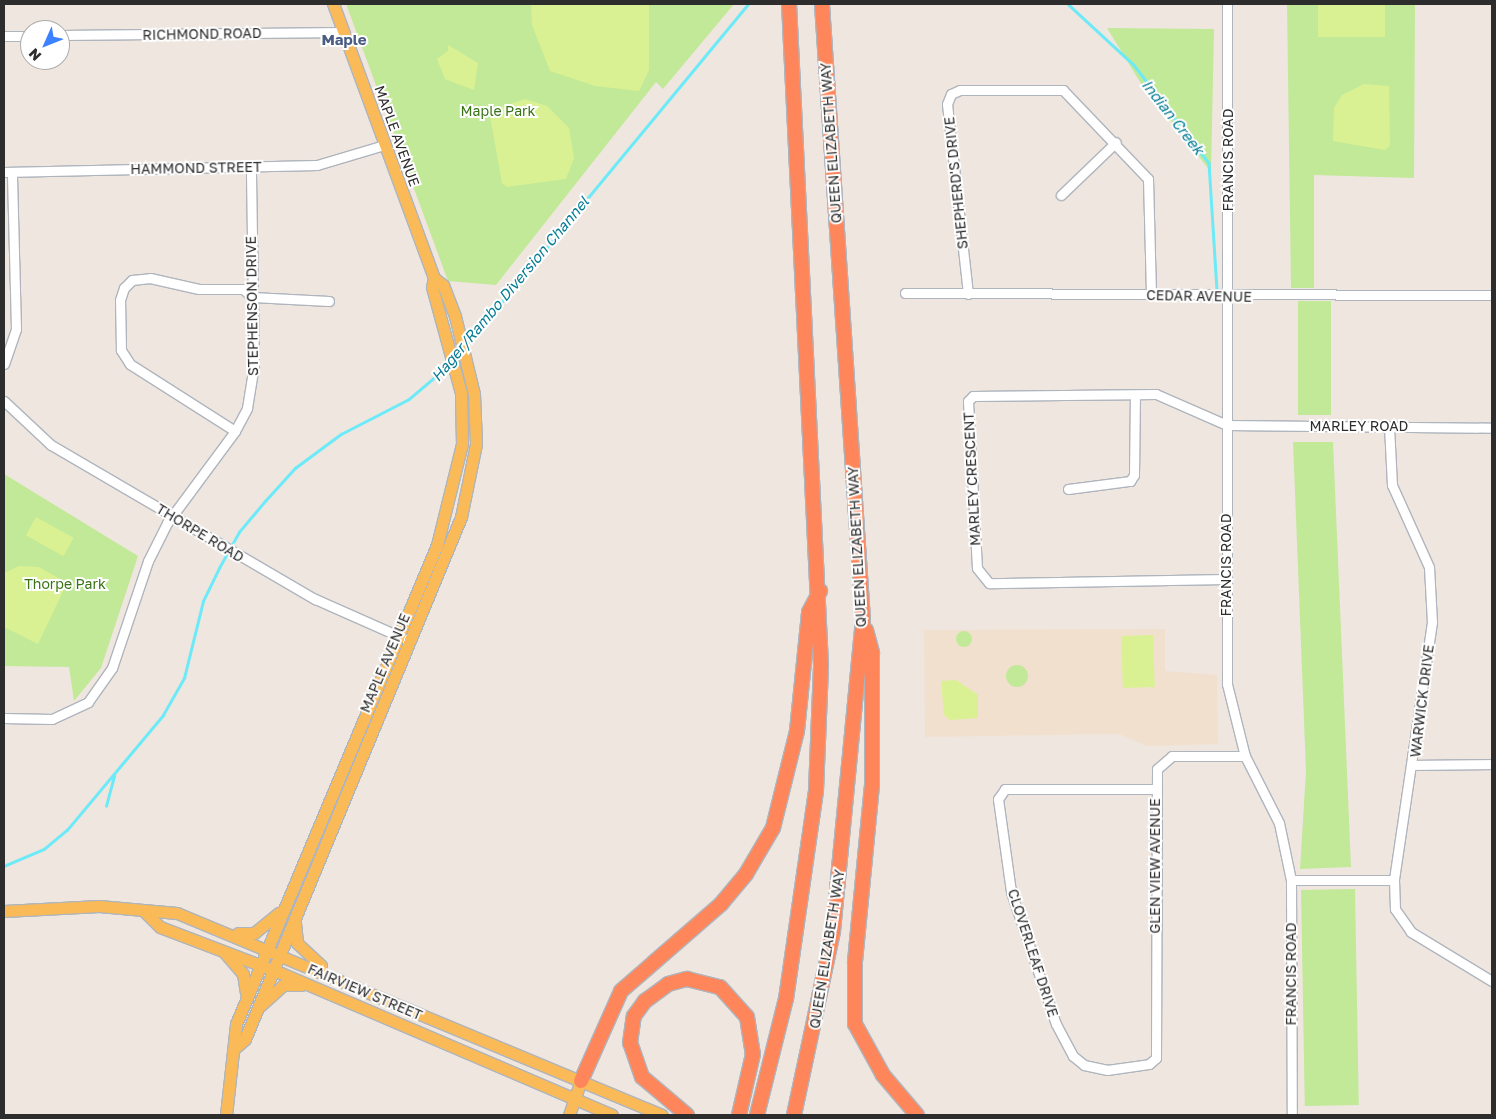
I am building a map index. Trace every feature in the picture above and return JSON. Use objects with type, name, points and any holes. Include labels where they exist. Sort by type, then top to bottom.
[{"type":"highway","points":[[757,1115],[786,998],[816,791],[820,591],[789,4]]},
{"type":"highway","name":"QUEEN ELIZABETH WAY","points":[[794,1115],[833,930],[863,620],[822,4]]},
{"type":"highway","points":[[581,1081],[621,991],[721,904],[746,874],[773,828],[797,731],[809,612],[820,591]]},
{"type":"highway","points":[[863,620],[872,653],[872,785],[855,963],[855,1024],[883,1075],[917,1115]]},
{"type":"highway","points":[[687,1115],[642,1077],[633,1060],[630,1036],[634,1016],[650,995],[668,984],[687,980],[720,987],[747,1017],[753,1054],[739,1115]]},
{"type":"main road","name":"MAPLE AVENUE","points":[[235,1048],[245,1039],[254,1012],[411,642],[461,517],[472,468],[474,403],[463,339],[443,285],[434,278],[333,4]]},
{"type":"main road","name":"MAPLE AVENUE","points":[[226,1115],[235,1048],[233,1034],[260,964],[398,635],[450,504],[462,444],[456,367],[432,288],[434,278]]},
{"type":"main road","name":"FAIRVIEW STREET","points":[[4,911],[98,906],[145,912],[162,909],[225,930],[662,1115]]},
{"type":"main road","points":[[225,930],[254,933],[285,906]]},
{"type":"main road","points":[[298,911],[293,932],[302,951],[364,990]]},
{"type":"main road","name":"FAIRVIEW STREET","points":[[145,912],[160,927],[219,947],[273,969],[612,1115]]},
{"type":"main road","points":[[219,947],[246,981],[243,1008]]},
{"type":"main road","points":[[254,1012],[288,984],[328,992]]},
{"type":"main road","points":[[569,1115],[581,1081]]},
{"type":"street","name":"FRANCIS ROAD","points":[[1227,4],[1227,684],[1245,756],[1279,823],[1291,880],[1292,1115]]},
{"type":"street","name":"RICHMOND ROAD","points":[[70,35],[343,32]]},
{"type":"street","points":[[4,36],[20,36]]},
{"type":"street","name":"SHEPHERD'S DRIVE","points":[[968,294],[947,104],[951,94],[960,90],[1063,90],[1143,169],[1151,185],[1151,295]]},
{"type":"street","points":[[1061,195],[1116,142]]},
{"type":"street","name":"HAMMOND STREET","points":[[8,172],[317,165],[384,145]]},
{"type":"street","name":"STEPHENSON DRIVE","points":[[4,718],[52,719],[88,702],[112,668],[148,561],[172,515],[235,431],[253,386],[251,167]]},
{"type":"street","points":[[4,364],[16,329],[15,270],[8,172]]},
{"type":"street","points":[[4,270],[15,270]]},
{"type":"street","points":[[235,431],[130,364],[121,350],[120,300],[132,280],[150,278],[199,289],[243,289],[252,297],[329,301]]},
{"type":"street","name":"CEDAR AVENUE","points":[[905,293],[1228,297],[1492,295]]},
{"type":"street","name":"MARLEY CRESCENT","points":[[1226,579],[989,584],[977,568],[968,401],[973,396],[1156,394],[1227,426]]},
{"type":"street","points":[[1068,489],[1130,481],[1134,476],[1135,395]]},
{"type":"street","name":"THORPE ROAD","points":[[4,401],[51,445],[240,557],[315,599],[411,642]]},
{"type":"street","name":"MARLEY ROAD","points":[[1227,426],[1492,428]]},
{"type":"street","name":"WARWICK DRIVE","points":[[1388,426],[1392,485],[1429,567],[1432,622],[1414,765],[1394,880],[1394,902],[1401,923],[1492,981]]},
{"type":"street","name":"GLEN VIEW AVENUE","points":[[1156,1058],[1154,789],[1157,769],[1168,757],[1245,756]]},
{"type":"street","points":[[1414,765],[1492,764]]},
{"type":"street","name":"CLOVERLEAF DRIVE","points":[[1154,789],[1005,789],[998,799],[1011,892],[1056,1024],[1073,1056],[1084,1065],[1107,1070],[1149,1064],[1156,1058]]},
{"type":"street","points":[[1291,880],[1394,880]]},
{"type":"shaded area","points":[[1165,629],[1165,671],[1217,675],[1218,744],[1147,746],[1119,734],[925,737],[924,630]]},
{"type":"green space","name":"Maple Park","points":[[346,4],[734,4],[663,89],[656,82],[496,285],[448,281]]},
{"type":"green space","points":[[531,4],[649,4],[649,70],[639,91],[595,86],[550,71],[532,25]]},
{"type":"green space","points":[[1287,4],[1415,4],[1414,178],[1314,175],[1314,288],[1291,288]]},
{"type":"green space","points":[[1318,4],[1385,4],[1385,37],[1318,37]]},
{"type":"green space","points":[[1107,28],[1214,29],[1211,172],[1140,82]]},
{"type":"green space","points":[[448,45],[478,63],[474,90],[445,79],[437,59],[448,51]]},
{"type":"green space","points":[[1364,84],[1389,86],[1390,146],[1385,150],[1333,141],[1334,108],[1342,95]]},
{"type":"green space","points":[[525,99],[547,106],[569,128],[574,158],[566,179],[507,187],[502,183],[489,111]]},
{"type":"green space","points":[[1298,301],[1331,301],[1331,415],[1298,415]]},
{"type":"green space","points":[[1293,442],[1333,442],[1351,867],[1300,869],[1306,771]]},
{"type":"green space","name":"Thorpe Park","points":[[4,474],[138,556],[101,668],[74,701],[69,667],[4,666]]},
{"type":"green space","points":[[36,517],[74,538],[63,556],[26,535]]},
{"type":"green space","points":[[19,566],[39,567],[67,583],[38,644],[4,627],[4,573]]},
{"type":"green space","points":[[964,631],[970,633],[972,639],[970,645],[964,647],[958,645],[956,639],[958,633]]},
{"type":"green space","points":[[1153,635],[1155,687],[1123,688],[1121,636]]},
{"type":"green space","points":[[1017,665],[1025,668],[1028,676],[1025,684],[1017,687],[1009,684],[1006,676],[1009,668]]},
{"type":"green space","points":[[956,680],[978,695],[978,718],[950,720],[944,715],[941,681]]},
{"type":"green space","points":[[1355,889],[1359,1105],[1305,1106],[1301,890]]},
{"type":"waterway","name":"Hager/Rambo Diversion Channel","points":[[466,345],[748,4]]},
{"type":"waterway","name":"Indian Creek","points":[[1068,4],[1134,65],[1209,163],[1217,290]]},
{"type":"waterway","name":"Hager/Rambo Diversion Channel","points":[[4,866],[44,849],[67,830],[163,715],[184,678],[203,601],[239,532],[265,501],[295,468],[341,434],[409,399],[449,365]]},
{"type":"waterway","points":[[106,806],[114,776]]},
{"type":"district","name":"Maple","points":[[344,40]]}]
